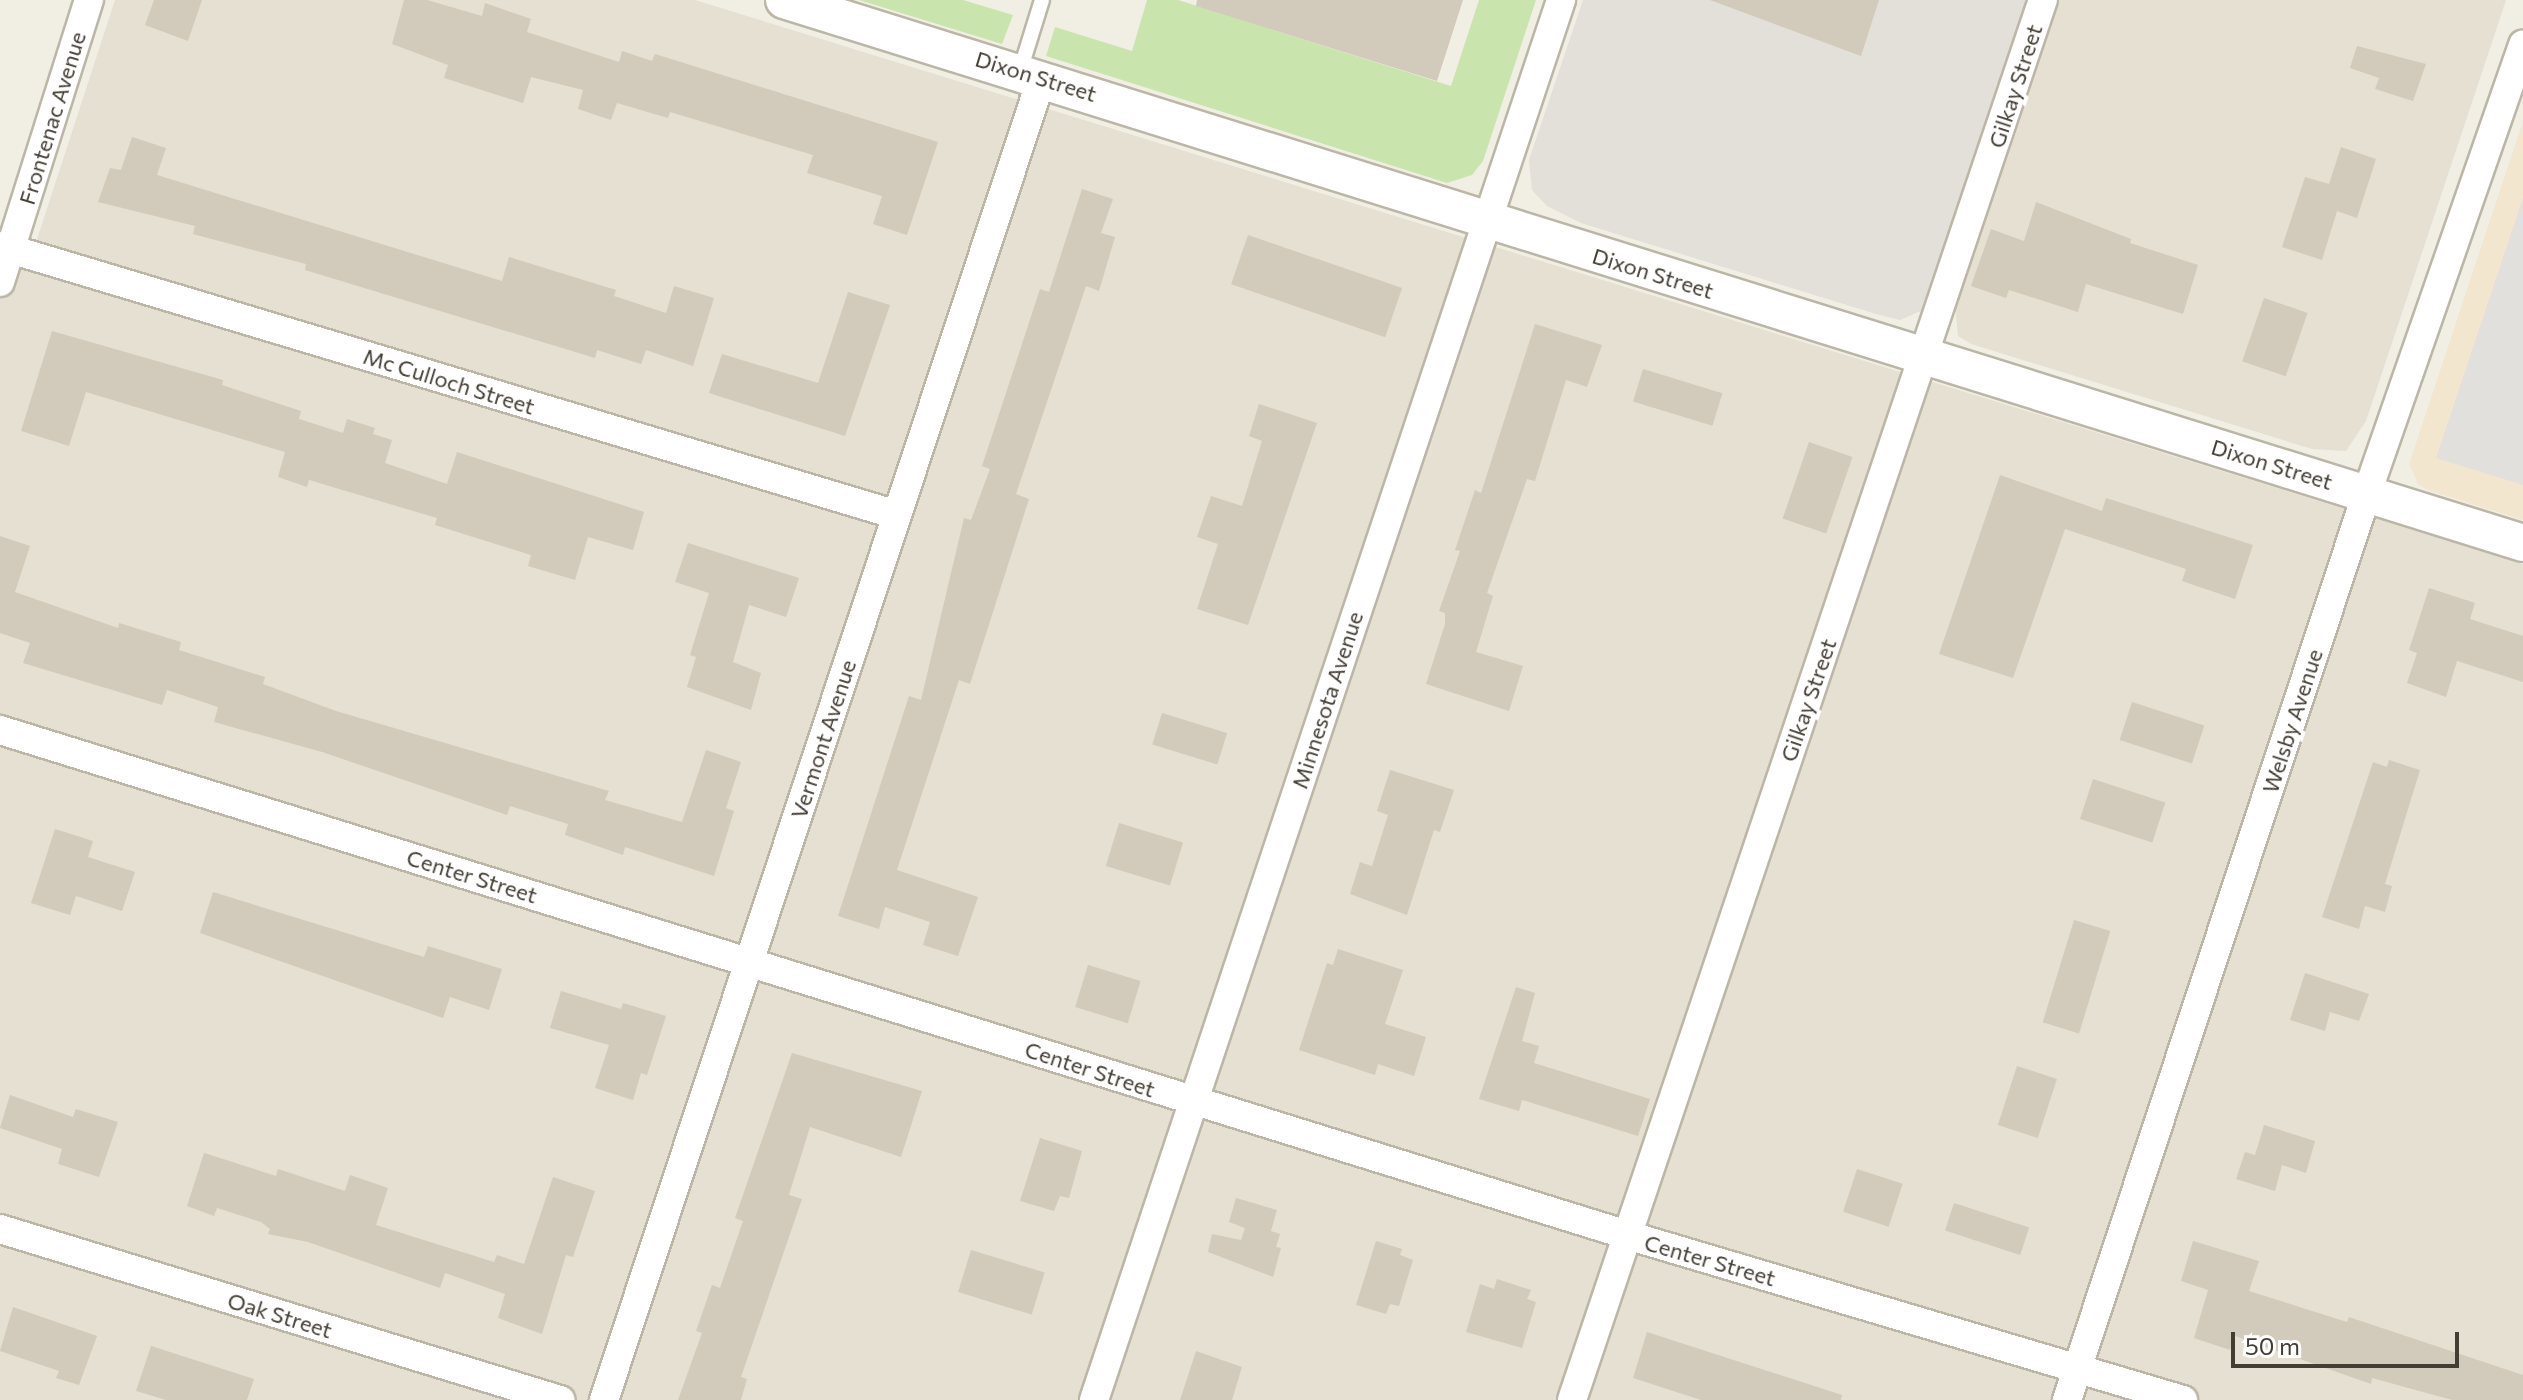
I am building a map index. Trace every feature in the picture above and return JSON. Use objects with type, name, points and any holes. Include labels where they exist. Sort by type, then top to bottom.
[{"type":"street","name":"Frontenac Avenue","points":[[0,282],[5,248],[89,0]]},
{"type":"street","name":"Dixon Street","points":[[784,0],[1031,74],[1486,222],[2523,543]]},
{"type":"street","name":"Minnesota Avenue","points":[[1094,1400],[1561,0]]},
{"type":"street","name":"Gilkay Street","points":[[1572,1400],[2043,0]]},
{"type":"street","name":"Welsby Avenue","points":[[2067,1400],[2367,493],[2523,44]]},
{"type":"street","name":"Vermont Avenue","points":[[604,1400],[897,515],[1031,74]]},
{"type":"street","name":"Mc Culloch Street","points":[[5,248],[897,515]]},
{"type":"street","name":"Center Street","points":[[0,730],[1627,1235],[2183,1400]]},
{"type":"street","name":"Oak Street","points":[[0,1229],[560,1400]]},
{"type":"lane","points":[[1031,74],[1042,0]]},
{"type":"shaded area","points":[[115,0],[695,0],[2523,564],[2523,1400],[0,1400],[0,263],[27,270]]},
{"type":"shaded area","points":[[1583,0],[2030,0],[1923,310],[1900,320],[1876,314],[1581,223],[1547,206],[1532,190],[1529,160]]},
{"type":"shaded area","points":[[2057,0],[2506,0],[2366,421],[2346,451],[2312,449],[1971,344],[1958,336],[1955,304]]},
{"type":"shaded area","points":[[2523,121],[2523,520],[2428,490],[2418,484],[2409,464]]},
{"type":"shaded area","points":[[2523,198],[2523,485],[2436,458]]},
{"type":"green space","points":[[859,0],[963,0],[1013,15],[1002,44]]},
{"type":"green space","points":[[1147,0],[1178,0],[1451,86],[1479,0],[1536,0],[1483,161],[1472,175],[1447,183],[1046,56],[1055,27],[1132,51]]},
{"type":"building","points":[[154,0],[202,0],[188,41],[145,25]]},
{"type":"building","points":[[404,0],[427,0],[482,16],[485,3],[531,19],[527,32],[619,62],[622,51],[652,61],[655,54],[938,142],[907,235],[873,224],[882,196],[807,173],[813,155],[670,112],[668,118],[617,103],[611,120],[578,109],[583,90],[531,77],[523,103],[444,78],[448,65],[392,44]]},
{"type":"building","points":[[1197,0],[1463,0],[1437,81],[1196,6]]},
{"type":"building","points":[[1710,0],[1879,0],[1861,56]]},
{"type":"building","points":[[2357,46],[2426,64],[2413,101],[2375,89],[2379,78],[2350,68]]},
{"type":"building","points":[[132,137],[166,148],[157,175],[502,281],[509,257],[616,290],[614,296],[666,313],[674,286],[714,298],[693,366],[646,350],[641,364],[597,350],[595,358],[305,270],[306,264],[193,234],[195,226],[98,202],[110,168],[121,170]]},
{"type":"building","points":[[2341,147],[2376,159],[2357,218],[2337,211],[2322,260],[2282,247],[2305,177],[2329,184]]},
{"type":"building","points":[[1082,189],[1113,199],[1101,233],[1115,237],[1099,291],[1086,286],[1016,494],[1029,499],[970,684],[959,680],[897,870],[978,897],[958,956],[923,945],[930,922],[885,907],[879,929],[838,916],[909,696],[921,700],[964,518],[971,520],[990,469],[982,466],[1040,289],[1049,292]]},
{"type":"building","points":[[2036,202],[2131,239],[2130,243],[2198,265],[2183,314],[2086,284],[2078,312],[2009,290],[2006,298],[1971,286],[1991,229],[2024,241]]},
{"type":"building","points":[[1248,235],[1402,288],[1385,337],[1231,284]]},
{"type":"building","points":[[848,292],[890,305],[845,436],[709,393],[722,354],[818,383]]},
{"type":"building","points":[[2264,298],[2307,313],[2286,376],[2242,361]]},
{"type":"building","points":[[1535,324],[1602,345],[1587,387],[1566,380],[1535,481],[1527,479],[1487,593],[1493,596],[1476,652],[1523,666],[1509,711],[1426,684],[1445,624],[1445,613],[1439,611],[1460,551],[1455,550],[1475,490],[1481,493]]},
{"type":"building","points":[[52,331],[223,380],[222,385],[301,411],[299,419],[343,433],[347,419],[375,428],[373,434],[392,440],[385,463],[447,484],[457,452],[644,512],[633,550],[588,537],[575,580],[528,566],[531,555],[435,525],[437,518],[309,480],[307,487],[278,477],[285,452],[86,392],[69,446],[21,431]]},
{"type":"building","points":[[1643,369],[1722,393],[1712,426],[1633,402]]},
{"type":"building","points":[[1259,404],[1317,423],[1248,625],[1197,609],[1218,544],[1197,537],[1211,496],[1242,506],[1262,441],[1249,436]]},
{"type":"building","points":[[1809,442],[1852,457],[1826,534],[1783,519]]},
{"type":"building","points":[[2000,475],[2102,511],[2106,498],[2253,545],[2235,599],[2182,581],[2186,569],[2065,529],[2013,678],[1939,654]]},
{"type":"building","points":[[0,536],[30,546],[15,592],[118,628],[119,623],[181,642],[179,650],[265,677],[263,684],[336,711],[609,791],[605,800],[682,822],[706,750],[741,762],[726,808],[734,811],[714,876],[625,847],[623,855],[565,835],[568,824],[510,806],[507,815],[322,752],[214,722],[218,707],[167,690],[162,705],[23,663],[30,643],[0,633]]},
{"type":"building","points":[[688,543],[799,578],[786,617],[749,605],[733,662],[761,673],[751,710],[687,687],[696,657],[690,655],[709,593],[675,582]]},
{"type":"building","points":[[2429,588],[2475,603],[2470,619],[2523,636],[2523,682],[2457,661],[2446,697],[2407,683],[2417,653],[2409,650]]},
{"type":"building","points":[[2132,702],[2204,725],[2192,764],[2120,740]]},
{"type":"building","points":[[1162,713],[1227,733],[1217,764],[1152,745]]},
{"type":"building","points":[[2389,760],[2420,770],[2385,884],[2392,886],[2385,912],[2365,906],[2359,929],[2322,917],[2373,762],[2387,767]]},
{"type":"building","points":[[1390,770],[1454,790],[1440,832],[1434,830],[1407,915],[1350,894],[1360,862],[1372,866],[1388,815],[1377,811]]},
{"type":"building","points":[[2093,779],[2165,802],[2152,842],[2080,819]]},
{"type":"building","points":[[1119,823],[1183,843],[1170,886],[1106,866]]},
{"type":"building","points":[[55,829],[93,841],[88,857],[135,872],[122,911],[76,896],[70,915],[31,903]]},
{"type":"building","points":[[213,892],[424,957],[428,946],[502,969],[489,1010],[450,997],[443,1018],[200,933]]},
{"type":"building","points":[[2074,920],[2110,931],[2079,1033],[2043,1022]]},
{"type":"building","points":[[1338,949],[1403,970],[1385,1024],[1426,1037],[1414,1076],[1378,1064],[1375,1075],[1299,1050],[1327,963],[1333,965]]},
{"type":"building","points":[[1088,965],[1141,981],[1128,1023],[1075,1007]]},
{"type":"building","points":[[2305,973],[2369,994],[2359,1021],[2330,1012],[2325,1031],[2290,1020]]},
{"type":"building","points":[[1516,987],[1535,993],[1522,1041],[1539,1046],[1534,1063],[1650,1099],[1638,1136],[1522,1100],[1519,1111],[1479,1099]]},
{"type":"building","points":[[561,991],[621,1009],[623,1003],[666,1016],[647,1075],[641,1073],[633,1100],[595,1088],[609,1045],[550,1028]]},
{"type":"building","points":[[792,1053],[922,1091],[901,1157],[810,1127],[789,1195],[802,1199],[741,1377],[747,1379],[741,1400],[678,1400],[702,1333],[696,1331],[712,1285],[720,1288],[743,1221],[735,1218]]},
{"type":"building","points":[[2017,1066],[2057,1079],[2038,1138],[1998,1125]]},
{"type":"building","points":[[10,1095],[73,1117],[76,1109],[118,1122],[99,1177],[58,1164],[62,1149],[0,1128]]},
{"type":"building","points":[[2264,1125],[2315,1141],[2306,1173],[2282,1165],[2275,1191],[2236,1179],[2245,1152],[2255,1155]]},
{"type":"building","points":[[1040,1138],[1082,1151],[1069,1198],[1060,1196],[1054,1211],[1020,1201]]},
{"type":"building","points":[[204,1153],[276,1176],[278,1169],[345,1191],[350,1175],[388,1188],[376,1225],[494,1262],[497,1255],[524,1264],[553,1177],[595,1191],[573,1257],[566,1255],[542,1334],[498,1318],[505,1294],[445,1273],[440,1288],[308,1242],[268,1234],[270,1229],[261,1222],[217,1208],[214,1216],[187,1206]]},
{"type":"building","points":[[1857,1169],[1903,1184],[1889,1227],[1843,1212]]},
{"type":"building","points":[[1236,1198],[1277,1210],[1271,1231],[1280,1234],[1276,1247],[1281,1248],[1273,1277],[1208,1252],[1212,1234],[1241,1240],[1245,1228],[1229,1222]]},
{"type":"building","points":[[1954,1203],[2029,1227],[2020,1255],[1945,1231]]},
{"type":"building","points":[[1376,1241],[1402,1249],[1400,1255],[1413,1260],[1399,1306],[1390,1304],[1386,1314],[1356,1305]]},
{"type":"building","points":[[2193,1241],[2259,1261],[2249,1291],[2347,1322],[2349,1317],[2523,1375],[2523,1400],[2452,1400],[2372,1378],[2371,1384],[2235,1336],[2230,1350],[2194,1338],[2208,1290],[2181,1281]]},
{"type":"building","points":[[971,1250],[1045,1273],[1032,1315],[958,1292]]},
{"type":"building","points":[[1497,1279],[1531,1290],[1527,1299],[1536,1302],[1522,1348],[1466,1332],[1480,1284],[1494,1289]]},
{"type":"building","points":[[13,1307],[97,1336],[79,1385],[56,1378],[59,1371],[0,1351]]},
{"type":"building","points":[[1647,1332],[1842,1395],[1841,1400],[1701,1400],[1633,1378]]},
{"type":"building","points":[[151,1346],[254,1379],[247,1400],[166,1400],[136,1391]]},
{"type":"building","points":[[1196,1351],[1242,1367],[1232,1400],[1180,1400]]}]
